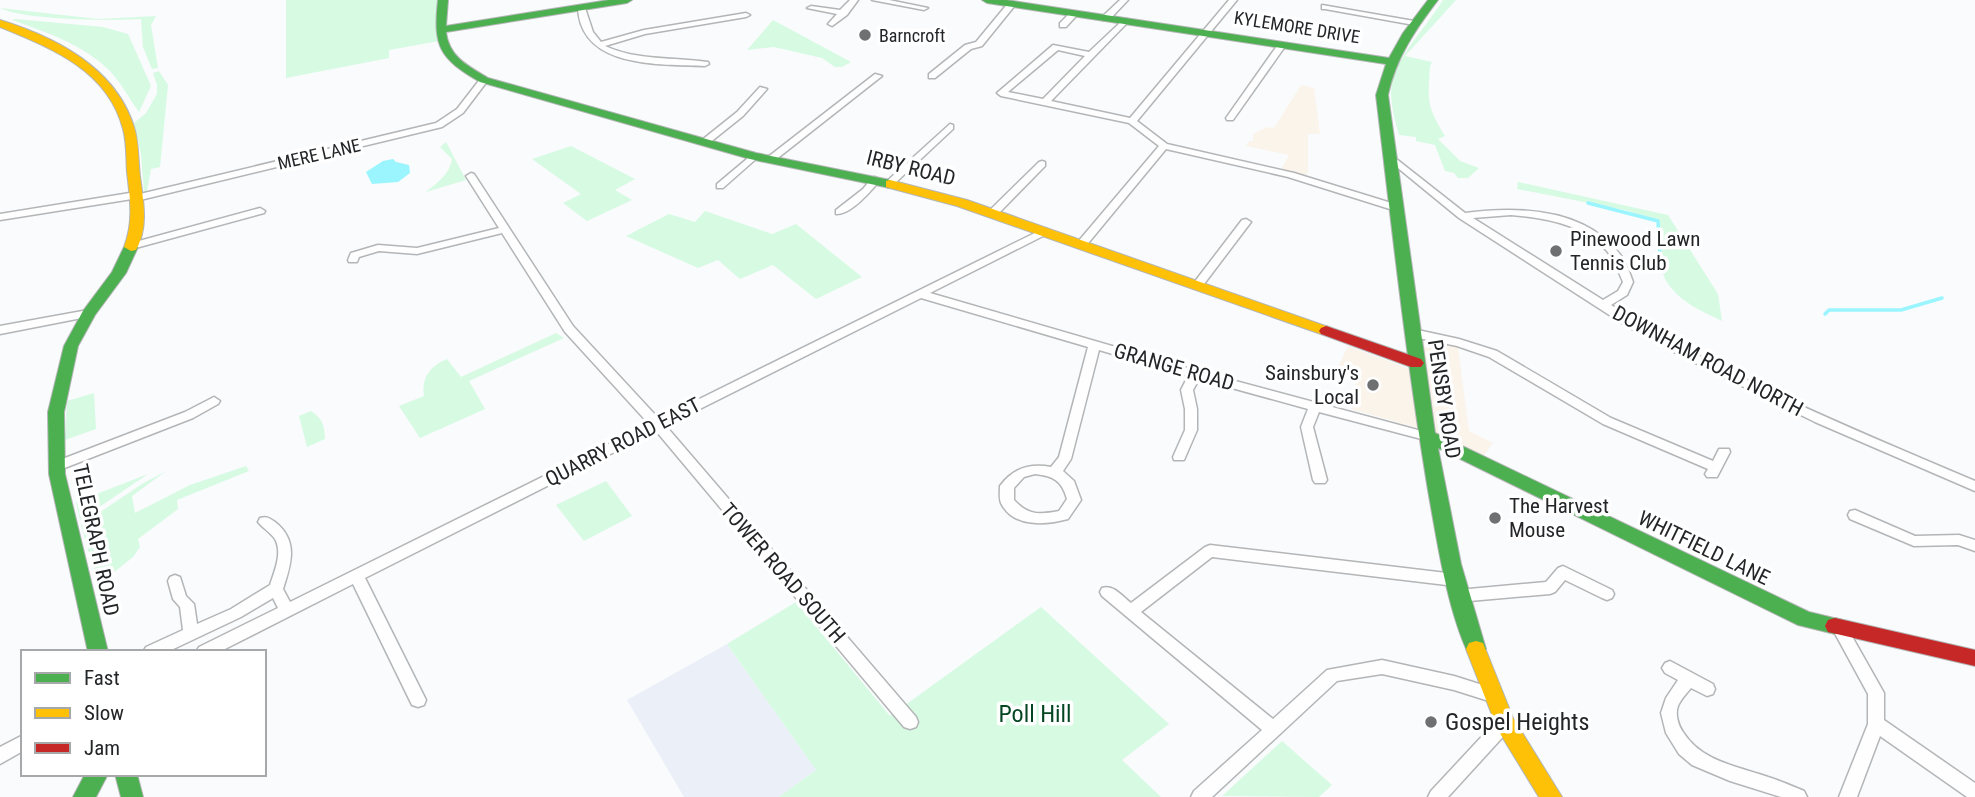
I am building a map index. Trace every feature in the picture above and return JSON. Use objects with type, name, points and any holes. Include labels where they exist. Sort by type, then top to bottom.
[{"type":"street","name":"IRBY ROAD","points":[[443,0],[439,41],[442,52],[449,60],[484,80],[754,156],[882,182],[993,213],[1416,362]]},
{"type":"street","points":[[440,30],[628,0]]},
{"type":"street","points":[[832,24],[854,0]]},
{"type":"street","points":[[876,0],[924,8]]},
{"type":"street","name":"KYLEMORE DRIVE","points":[[988,0],[1012,4],[1066,22],[1105,18],[1392,61]]},
{"type":"street","points":[[1105,18],[1124,0]]},
{"type":"street","points":[[1132,121],[1233,0]]},
{"type":"street","name":"PENSBY ROAD","points":[[1433,0],[1414,23],[1392,61],[1384,77],[1382,94],[1416,362],[1442,526],[1458,596],[1492,695],[1505,723],[1551,797]]},
{"type":"street","points":[[932,76],[968,47],[979,44],[1012,4]]},
{"type":"street","points":[[1325,7],[1414,23]]},
{"type":"street","points":[[581,8],[593,41],[617,54],[705,64]]},
{"type":"street","points":[[817,8],[844,13]]},
{"type":"street","points":[[599,45],[645,32],[735,20],[746,15]]},
{"type":"street","points":[[1045,102],[1124,21]]},
{"type":"street","name":"TELEGRAPH ROAD","points":[[0,23],[69,52],[109,85],[128,125],[136,197],[135,238],[119,273],[88,314],[71,346],[57,412],[57,474],[98,650]]},
{"type":"street","points":[[1230,118],[1282,45]]},
{"type":"street","points":[[1089,55],[1056,47],[1001,93],[1132,121],[1164,146],[1291,175],[1397,208]]},
{"type":"street","points":[[771,159],[878,76]]},
{"type":"street","name":"MERE LANE","points":[[0,217],[136,197],[439,125],[460,111],[484,80]]},
{"type":"street","points":[[705,142],[740,114],[763,89]]},
{"type":"street","points":[[840,212],[950,127]]},
{"type":"street","points":[[1081,245],[1164,146]]},
{"type":"street","points":[[720,186],[754,156]]},
{"type":"street","name":"DOWNHAM ROAD NORTH","points":[[1390,157],[1463,216],[1677,349],[1819,419],[1975,486]]},
{"type":"street","points":[[993,213],[1042,164]]},
{"type":"street","name":"TOWER ROAD SOUTH","points":[[471,176],[569,329],[657,424],[910,722]]},
{"type":"street","points":[[132,246],[260,211]]},
{"type":"street","points":[[1463,216],[1515,211],[1560,219],[1588,231],[1618,254],[1628,282],[1623,293],[1603,305]]},
{"type":"street","points":[[1197,286],[1246,222]]},
{"type":"street","points":[[344,250],[355,257],[378,248],[417,251],[506,229]]},
{"type":"street","name":"QUARRY ROAD EAST","points":[[208,650],[1043,232]]},
{"type":"street","name":"GRANGE ROAD","points":[[920,294],[1195,374],[1429,437]]},
{"type":"street","points":[[0,330],[88,314]]},
{"type":"street","points":[[1413,333],[1460,343],[1493,354],[1607,421],[1713,470],[1724,452]]},
{"type":"street","points":[[1055,471],[1065,459],[1094,345]]},
{"type":"street","points":[[1179,457],[1191,430],[1191,409],[1186,390],[1195,374]]},
{"type":"street","points":[[57,466],[189,415],[214,401]]},
{"type":"street","points":[[1315,407],[1307,427],[1320,480]]},
{"type":"street","name":"WHITFIELD LANE","points":[[1429,437],[1805,620],[1975,658]]},
{"type":"street","points":[[1035,469],[1055,471],[1070,483],[1074,500],[1063,515],[1043,519],[1020,515],[1007,501],[1007,486],[1019,474],[1035,469]]},
{"type":"street","points":[[1855,515],[1914,541],[1959,540],[1975,546]]},
{"type":"street","points":[[155,650],[236,613],[276,589],[285,562],[284,538],[279,531],[265,522]]},
{"type":"street","points":[[1131,611],[1210,551],[1455,580]]},
{"type":"street","points":[[1458,596],[1550,588],[1563,572],[1607,594]]},
{"type":"street","points":[[356,575],[418,700]]},
{"type":"street","points":[[175,581],[180,599],[187,604],[191,633]]},
{"type":"street","points":[[276,589],[287,610]]},
{"type":"street","points":[[1107,592],[1273,729]]},
{"type":"street","points":[[1840,628],[1876,693],[1876,724],[1848,797]]},
{"type":"street","points":[[1200,797],[1333,675],[1382,667],[1454,683],[1492,695]]},
{"type":"street","points":[[1671,668],[1707,690]]},
{"type":"street","points":[[1688,678],[1670,707],[1669,714],[1679,743],[1704,763],[1721,771],[1786,790],[1798,797]]},
{"type":"street","points":[[1437,797],[1505,723]]},
{"type":"street","points":[[1876,724],[1975,793]]},
{"type":"street","points":[[0,756],[21,743]]},
{"type":"street","points":[[84,797],[96,776]]},
{"type":"street","points":[[127,776],[132,797]]},
{"type":"shaded area","points":[[1301,85],[1314,88],[1320,134],[1308,134],[1306,175],[1281,170],[1289,155],[1246,146],[1249,141],[1253,141],[1253,134],[1268,127],[1274,128]]},
{"type":"shaded area","points":[[1418,338],[1458,347],[1469,431],[1493,443],[1483,457],[1439,434],[1351,409],[1356,379],[1336,372],[1348,346],[1423,374]]},
{"type":"shaded area","points":[[727,644],[816,770],[779,797],[684,797],[627,700]]},
{"type":"green space","points":[[286,0],[438,0],[439,41],[389,50],[389,58],[286,78]]},
{"type":"green space","points":[[1443,0],[1456,0],[1405,56],[1432,62],[1429,78],[1430,103],[1434,117],[1445,136],[1438,139],[1460,161],[1479,168],[1468,178],[1458,178],[1454,173],[1445,171],[1435,145],[1416,141],[1416,137],[1399,135],[1392,108],[1391,87],[1395,71],[1407,50]]},
{"type":"green space","points":[[0,8],[98,19],[156,16],[151,25],[158,68],[152,69],[143,47],[141,19],[90,20],[47,17]]},
{"type":"green space","points":[[12,20],[103,27],[128,34],[151,86],[139,112],[114,76],[100,62],[64,40]]},
{"type":"green space","points":[[773,20],[851,62],[835,67],[822,58],[774,47],[747,50]]},
{"type":"green space","points":[[159,71],[168,85],[160,167],[151,169],[147,191],[144,192],[141,154],[134,123],[146,113],[157,94],[153,73]]},
{"type":"green space","points":[[446,142],[466,180],[426,192],[442,178],[451,164],[452,159],[440,147]]},
{"type":"green space","points":[[571,146],[635,179],[615,190],[632,200],[587,221],[563,203],[581,194],[532,159]]},
{"type":"green space","points":[[1518,182],[1668,215],[1718,294],[1722,321],[1691,305],[1673,291],[1667,282],[1660,259],[1658,221],[1625,210],[1517,189]]},
{"type":"green space","points":[[705,211],[772,234],[796,224],[862,277],[816,299],[773,265],[740,279],[718,260],[698,268],[626,236],[669,214],[695,222]]},
{"type":"green space","points":[[556,333],[564,338],[469,381],[485,409],[420,438],[399,406],[424,396],[428,373],[447,359],[461,377]]},
{"type":"green space","points":[[94,393],[96,429],[65,440],[67,401]]},
{"type":"green space","points":[[311,411],[322,423],[325,439],[307,447],[299,416]]},
{"type":"green space","points":[[246,466],[249,471],[177,500],[178,509],[138,539],[140,547],[133,557],[98,585],[81,525],[166,471],[132,496],[135,513],[190,485]]},
{"type":"green space","points":[[148,474],[80,520],[76,502]]},
{"type":"green space","points":[[606,481],[632,516],[584,541],[556,505]]},
{"type":"green space","name":"Poll Hill","points":[[796,602],[890,716],[1041,607],[1169,724],[1122,760],[1161,797],[779,797],[816,770],[727,644]]},
{"type":"green space","points":[[1282,741],[1332,785],[1319,797],[1222,796]]},
{"type":"water","points":[[393,159],[409,165],[410,173],[398,182],[372,184],[366,172],[383,161]]},
{"type":"waterway","points":[[1588,203],[1658,221],[1660,259]]},
{"type":"waterway","points":[[1825,314],[1829,310],[1901,310],[1942,298]]},
{"type":"traffic: fast","points":[[443,0],[441,31],[445,50],[458,64],[484,80],[754,156],[890,184]]},
{"type":"traffic: fast","points":[[440,30],[627,0]]},
{"type":"traffic: fast","points":[[987,0],[1392,62]]},
{"type":"traffic: fast","points":[[1433,0],[1401,44],[1382,95],[1413,340],[1430,450],[1452,564],[1476,649]]},
{"type":"traffic: fast","points":[[98,650],[57,474],[56,412],[71,346],[88,314],[119,273],[131,247]]},
{"type":"traffic: fast","points":[[1429,437],[1805,619],[1835,626]]},
{"type":"traffic: fast","points":[[84,797],[96,776]]},
{"type":"traffic: fast","points":[[127,776],[132,797]]},
{"type":"traffic: slow","points":[[0,23],[76,58],[105,84],[117,102],[129,129],[132,150],[137,212],[131,247]]},
{"type":"traffic: slow","points":[[890,184],[962,203],[1326,331]]},
{"type":"traffic: slow","points":[[1476,649],[1505,723],[1551,797]]},
{"type":"traffic: jam","points":[[1326,331],[1416,363]]},
{"type":"traffic: jam","points":[[1835,626],[1975,658]]},
{"type":"place","name":"Barncroft","points":[[865,35]]},
{"type":"place","name":"Pinewood Lawn Tennis Club","points":[[1556,251]]},
{"type":"place","name":"Sainsbury's Local","points":[[1373,385]]},
{"type":"place","name":"The Harvest Mouse","points":[[1495,518]]},
{"type":"place","name":"Gospel Heights","points":[[1431,722]]}]
